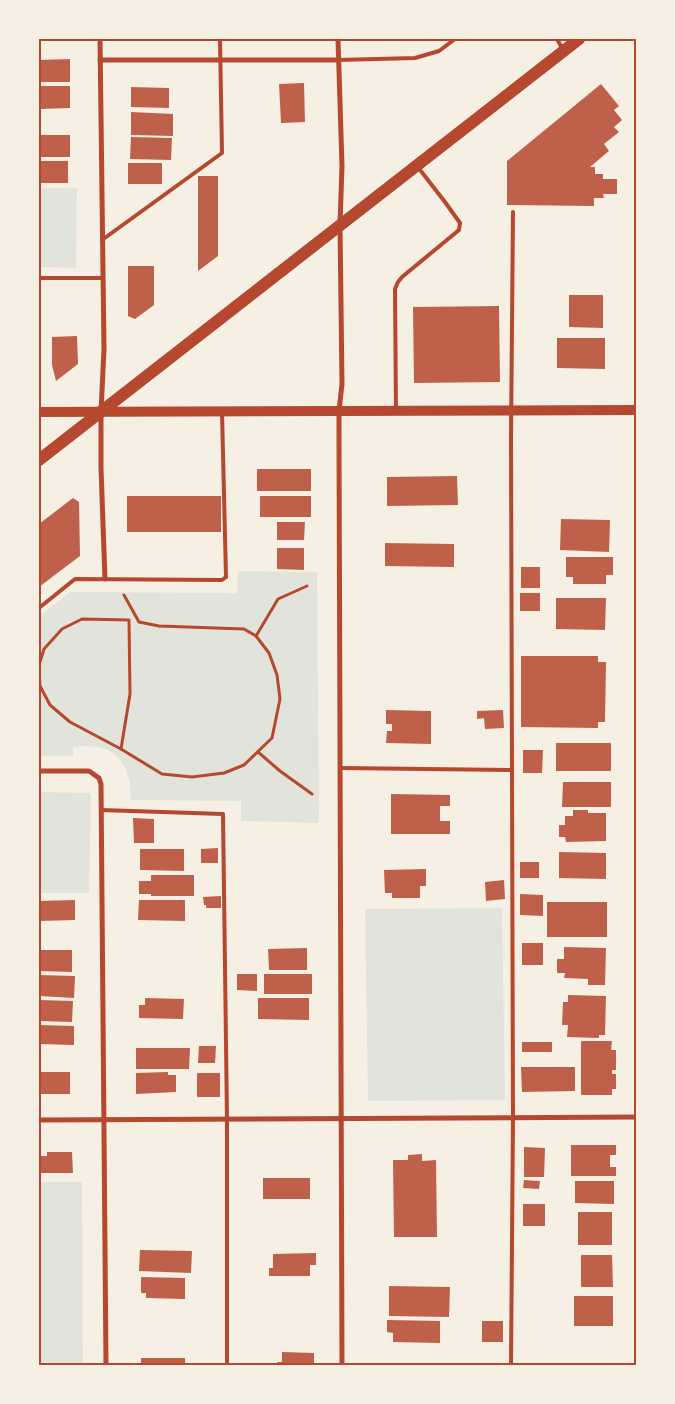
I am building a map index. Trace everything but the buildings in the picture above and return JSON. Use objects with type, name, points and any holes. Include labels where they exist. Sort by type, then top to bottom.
[{"type":"main road","points":[[39,460],[579,39]]},
{"type":"main road","points":[[39,412],[636,410]]},
{"type":"street","points":[[100,39],[104,349],[101,468],[105,579]]},
{"type":"street","points":[[338,39],[342,166],[340,224],[342,384],[339,411],[342,1365]]},
{"type":"street","points":[[100,60],[338,60]]},
{"type":"street","points":[[39,771],[89,771],[98,778],[101,784],[106,1365]]},
{"type":"street","points":[[39,1120],[636,1117]]},
{"type":"lane","points":[[102,240],[222,153],[220,39]]},
{"type":"lane","points":[[338,60],[415,58],[439,51],[454,39]]},
{"type":"lane","points":[[557,39],[563,51]]},
{"type":"lane","points":[[396,411],[395,289],[402,278],[459,230],[460,223],[416,165]]},
{"type":"lane","points":[[511,1365],[513,1118],[511,410],[513,212]]},
{"type":"lane","points":[[39,278],[102,278]]},
{"type":"lane","points":[[39,608],[75,579],[222,580],[226,577],[222,411]]},
{"type":"lane","points":[[341,768],[512,770]]},
{"type":"lane","points":[[102,810],[223,814],[228,1365]]},
{"type":"path","points":[[256,636],[278,599],[307,586]]},
{"type":"path","points":[[39,670],[40,686],[50,705],[70,722],[121,748],[162,774],[192,777],[224,773],[244,765],[272,738],[280,699],[277,675],[269,653],[256,636],[244,629],[159,626],[139,622],[124,595]]},
{"type":"path","points":[[39,665],[44,649],[62,629],[82,619],[129,620],[136,616]]},
{"type":"path","points":[[121,748],[130,694],[129,620]]},
{"type":"path","points":[[258,752],[280,772],[312,794]]},
{"type":"shaded area","points":[[39,188],[77,188],[76,268],[39,267]]},
{"type":"shaded area","points":[[238,571],[317,572],[319,823],[241,821],[241,801],[131,800],[130,782],[121,762],[116,755],[109,751],[93,746],[73,747],[73,756],[39,756],[39,616],[70,592],[237,593]]},
{"type":"shaded area","points":[[39,792],[91,793],[89,893],[39,893]]},
{"type":"shaded area","points":[[502,908],[505,1100],[368,1101],[365,909]]},
{"type":"shaded area","points":[[39,1182],[82,1182],[83,1365],[39,1365]]}]
